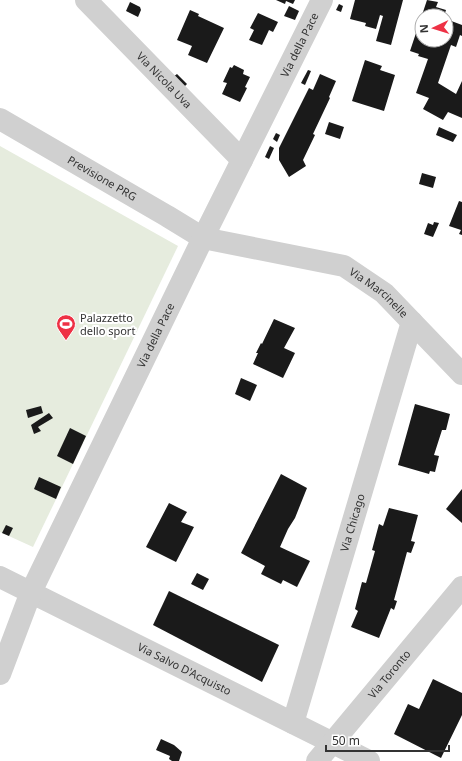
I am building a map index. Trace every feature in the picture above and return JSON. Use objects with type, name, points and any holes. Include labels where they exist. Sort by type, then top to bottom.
[{"type":"street","name":"Via Nicola Uva","points":[[86,0],[242,160]]},
{"type":"street","name":"Via della Pace","points":[[0,674],[31,592],[203,238],[322,0]]},
{"type":"street","name":"Previsione PRG","points":[[0,119],[203,238]]},
{"type":"street","name":"Via Marcinelle","points":[[203,238],[344,266],[384,293],[462,374]]},
{"type":"street","name":"Via Chicago","points":[[292,723],[412,322]]},
{"type":"street","name":"Via Salvo D'Acquisto","points":[[0,577],[369,761]]},
{"type":"street","name":"Via Toronto","points":[[317,761],[462,587]]},
{"type":"shaded area","name":"Palazzetto dello sport","points":[[0,146],[178,246],[33,547],[0,532]]},
{"type":"building","points":[[276,0],[295,0],[293,4],[286,1],[285,4]]},
{"type":"building","points":[[355,0],[403,0],[391,45],[376,41],[383,16],[380,15],[376,29],[365,26],[366,23],[350,19]]},
{"type":"building","points":[[427,0],[438,2],[436,7],[439,8],[424,8]]},
{"type":"building","points":[[130,2],[140,7],[141,10],[138,17],[126,11]]},
{"type":"building","points":[[339,4],[343,6],[341,12],[336,10]]},
{"type":"building","points":[[289,6],[299,11],[295,20],[284,16]]},
{"type":"building","points":[[190,10],[199,14],[198,16],[224,28],[207,63],[188,55],[192,46],[177,40]]},
{"type":"building","points":[[258,13],[278,22],[273,32],[269,30],[262,45],[249,40],[254,30],[250,28]]},
{"type":"building","points":[[454,22],[462,25],[462,36],[460,35],[456,47],[454,46]]},
{"type":"building","points":[[414,39],[414,48],[450,48],[438,83],[456,94],[462,81],[462,118],[448,112],[443,120],[423,109],[429,98],[416,93],[428,59],[418,56],[419,54],[410,51]]},
{"type":"building","points":[[365,60],[382,66],[380,70],[395,75],[384,111],[352,101]]},
{"type":"building","points":[[234,65],[244,70],[243,74],[250,77],[245,87],[247,88],[240,102],[222,94],[227,83],[223,82],[230,67],[232,68]]},
{"type":"building","points":[[308,70],[311,71],[305,85],[301,83]]},
{"type":"building","points":[[177,74],[187,84],[183,88],[173,77]]},
{"type":"building","points":[[320,74],[336,81],[329,97],[330,98],[313,134],[315,135],[303,160],[306,166],[289,177],[279,160],[279,148],[309,88],[313,90]]},
{"type":"building","points":[[329,122],[344,127],[340,139],[325,134]]},
{"type":"building","points":[[439,127],[457,135],[453,142],[436,135]]},
{"type":"building","points":[[276,133],[280,135],[277,142],[273,139]]},
{"type":"building","points":[[270,146],[274,148],[269,159],[265,157]]},
{"type":"building","points":[[422,173],[436,177],[433,188],[419,184]]},
{"type":"building","points":[[459,201],[462,202],[462,235],[459,234],[461,230],[449,226]]},
{"type":"building","points":[[434,222],[439,223],[433,237],[424,234],[428,223],[433,225]]},
{"type":"building","points":[[274,319],[295,328],[284,348],[295,353],[283,378],[253,364],[258,353],[256,353]]},
{"type":"building","points":[[241,378],[257,385],[250,401],[235,394]]},
{"type":"building","points":[[415,404],[450,414],[446,430],[442,430],[434,455],[439,456],[435,472],[430,471],[429,474],[398,465]]},
{"type":"building","points":[[41,406],[43,413],[28,418],[26,410]]},
{"type":"building","points":[[49,413],[53,418],[38,427],[41,431],[34,434],[31,425]]},
{"type":"building","points":[[70,428],[86,436],[73,464],[57,456]]},
{"type":"building","points":[[281,474],[307,488],[295,518],[280,547],[310,561],[297,587],[283,580],[281,584],[261,574],[265,566],[241,553]]},
{"type":"building","points":[[39,477],[61,487],[56,499],[34,489]]},
{"type":"building","points":[[462,489],[462,523],[446,509]]},
{"type":"building","points":[[169,503],[187,512],[181,522],[194,527],[176,562],[146,547]]},
{"type":"building","points":[[389,508],[418,515],[411,541],[415,542],[411,553],[407,552],[394,600],[397,601],[394,610],[391,608],[379,638],[351,627],[358,611],[355,609],[362,582],[366,583],[375,551],[372,550],[379,524],[383,526]]},
{"type":"building","points":[[6,525],[13,528],[9,536],[2,533]]},
{"type":"building","points":[[197,573],[209,579],[203,590],[191,584]]},
{"type":"building","points":[[169,591],[279,645],[262,682],[153,625]]},
{"type":"building","points":[[433,679],[462,693],[462,715],[441,758],[394,734],[408,704],[419,709]]},
{"type":"building","points":[[161,739],[174,745],[182,752],[179,761],[172,761],[169,759],[170,756],[156,750]]},
{"type":"place","name":"Palazzetto dello sport","points":[[66,341]]}]
